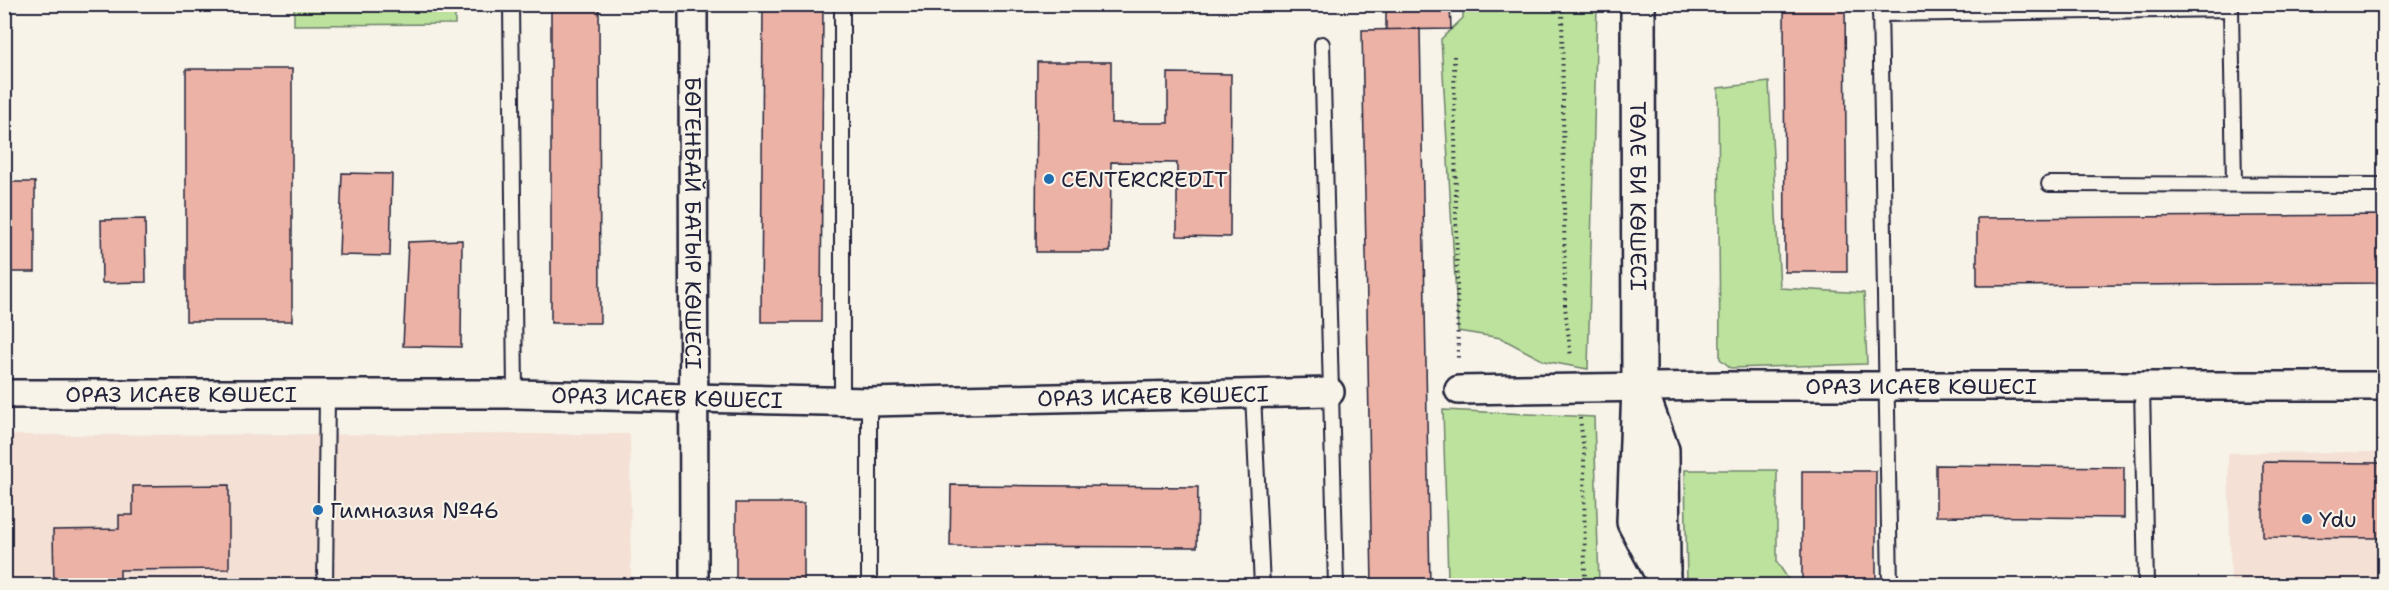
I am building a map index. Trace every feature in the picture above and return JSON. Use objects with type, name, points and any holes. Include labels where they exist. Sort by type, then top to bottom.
[{"type":"main road","name":"ТӨЛЕ БИ КӨШЕСІ","points":[[1638,4],[1639,387],[1634,522],[1663,581]]},
{"type":"street","name":"БӨГЕНБАЙ БАТЫР КӨШЕСІ","points":[[693,4],[694,585]]},
{"type":"street","name":"ОРАЗ ИСАЕВ КӨШЕСІ","points":[[1459,390],[1639,387],[2385,386]]},
{"type":"street","name":"ОРАЗ ИСАЕВ КӨШЕСІ","points":[[4,394],[515,394],[869,402],[1330,392]]},
{"type":"lane","points":[[511,4],[515,394]]},
{"type":"lane","points":[[842,4],[842,401]]},
{"type":"lane","points":[[1890,585],[1880,9],[2231,9],[2234,184]]},
{"type":"lane","points":[[1322,44],[1336,585]]},
{"type":"lane","points":[[2049,184],[2385,185]]},
{"type":"lane","points":[[2142,386],[2146,585]]},
{"type":"lane","points":[[325,585],[327,394]]},
{"type":"lane","points":[[1253,394],[1262,585]]},
{"type":"lane","points":[[869,402],[869,585]]},
{"type":"path","points":[[1562,4],[1565,307],[1584,451],[1585,585]]},
{"type":"path","points":[[1454,56],[1459,390]]},
{"type":"shaded area","name":"Гимназия №46","points":[[630,434],[631,585],[5,585],[4,435]]},
{"type":"shaded area","name":"Ydu","points":[[2384,452],[2384,585],[2231,585],[2228,453]]},
{"type":"green space","points":[[294,5],[455,5],[455,24],[294,25]]},
{"type":"green space","points":[[1463,5],[1597,5],[1588,369],[1544,361],[1501,338],[1458,331],[1441,39],[1463,18]]},
{"type":"green space","points":[[1769,82],[1780,288],[1864,293],[1867,364],[1731,368],[1720,359],[1718,88]]},
{"type":"green space","points":[[1443,410],[1594,417],[1599,585],[1459,586],[1448,578]]},
{"type":"green space","points":[[1685,470],[1777,470],[1777,562],[1792,585],[1687,585]]},
{"type":"building","points":[[551,4],[599,4],[600,323],[551,323]]},
{"type":"building","points":[[763,4],[823,4],[821,322],[761,322]]},
{"type":"building","points":[[1386,4],[1450,4],[1451,29],[1386,30]]},
{"type":"building","points":[[1784,4],[1845,4],[1847,272],[1785,272]]},
{"type":"building","points":[[1420,29],[1430,586],[1372,586],[1362,30]]},
{"type":"building","points":[[1037,62],[1111,62],[1111,123],[1168,123],[1168,73],[1231,74],[1230,237],[1177,236],[1177,163],[1111,162],[1110,252],[1036,252]]},
{"type":"building","points":[[186,69],[292,69],[292,321],[186,321]]},
{"type":"building","points":[[342,173],[392,174],[390,256],[339,255]]},
{"type":"building","points":[[4,182],[35,182],[35,272],[4,272]]},
{"type":"building","points":[[2384,215],[2384,283],[1977,286],[1977,218]]},
{"type":"building","points":[[145,219],[146,282],[102,283],[101,220]]},
{"type":"building","points":[[462,240],[461,347],[403,346],[408,242]]},
{"type":"building","points":[[2263,462],[2384,463],[2384,538],[2263,537]]},
{"type":"building","points":[[1936,465],[2124,467],[2124,518],[1936,516]]},
{"type":"building","points":[[1802,471],[1876,471],[1876,586],[1802,586]]},
{"type":"building","points":[[229,485],[229,569],[120,570],[120,586],[54,586],[53,530],[119,529],[119,515],[133,515],[133,486]]},
{"type":"building","points":[[951,485],[1198,487],[1197,547],[950,546]]},
{"type":"building","points":[[736,503],[804,503],[804,586],[736,586]]},
{"type":"place","name":"CENTERCREDIT","points":[[1049,179]]},
{"type":"place","name":"Гимназия №46","points":[[318,510]]},
{"type":"place","name":"Ydu","points":[[2307,519]]}]
